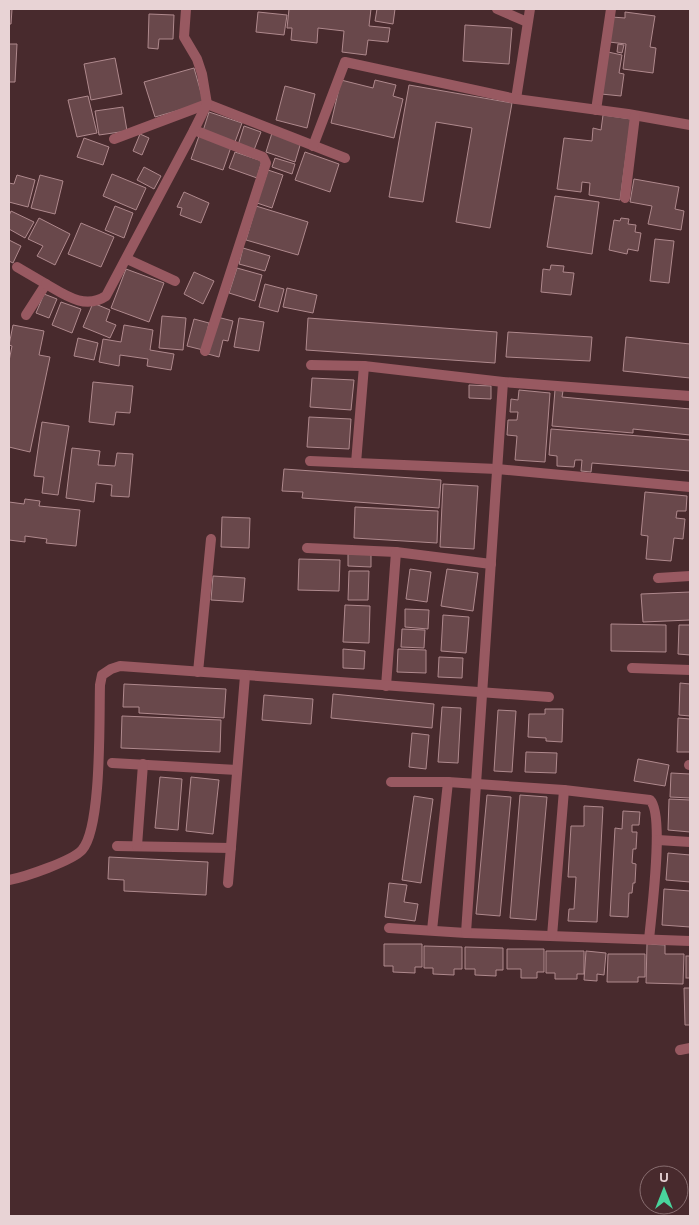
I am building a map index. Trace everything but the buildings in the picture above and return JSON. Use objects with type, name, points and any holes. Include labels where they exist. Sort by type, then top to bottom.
[{"type":"street","points":[[17,267],[77,302],[106,296],[207,104],[202,74],[197,59],[184,37],[186,9]]},
{"type":"street","points":[[497,9],[527,22]]},
{"type":"street","points":[[516,99],[530,9]]},
{"type":"street","points":[[596,110],[611,9]]},
{"type":"street","points":[[313,146],[345,62],[516,99],[690,126]]},
{"type":"street","points":[[114,139],[207,104],[345,158]]},
{"type":"street","points":[[625,198],[635,116]]},
{"type":"street","points":[[194,130],[263,157],[266,163],[205,351]]},
{"type":"street","points":[[127,259],[175,281]]},
{"type":"street","points":[[26,315],[46,284]]},
{"type":"street","points":[[311,365],[364,366],[503,382],[690,396]]},
{"type":"street","points":[[356,463],[364,366]]},
{"type":"street","points":[[466,933],[503,382]]},
{"type":"street","points":[[310,461],[498,469],[690,487]]},
{"type":"street","points":[[198,672],[211,539]]},
{"type":"street","points":[[307,548],[396,552],[491,564]]},
{"type":"street","points":[[386,686],[396,552]]},
{"type":"street","points":[[658,578],[690,576]]},
{"type":"street","points":[[9,880],[77,855],[88,841],[96,803],[100,685],[102,675],[111,669],[120,666],[549,698]]},
{"type":"street","points":[[632,668],[690,670]]},
{"type":"street","points":[[228,883],[245,676]]},
{"type":"street","points":[[112,763],[237,770]]},
{"type":"street","points":[[137,846],[143,764]]},
{"type":"street","points":[[390,782],[448,782],[564,790],[650,800],[654,805],[658,840],[649,940]]},
{"type":"street","points":[[432,930],[448,782]]},
{"type":"street","points":[[552,936],[564,790]]},
{"type":"street","points":[[658,840],[690,842]]},
{"type":"street","points":[[117,846],[231,848]]},
{"type":"street","points":[[389,928],[466,933],[690,941]]}]
